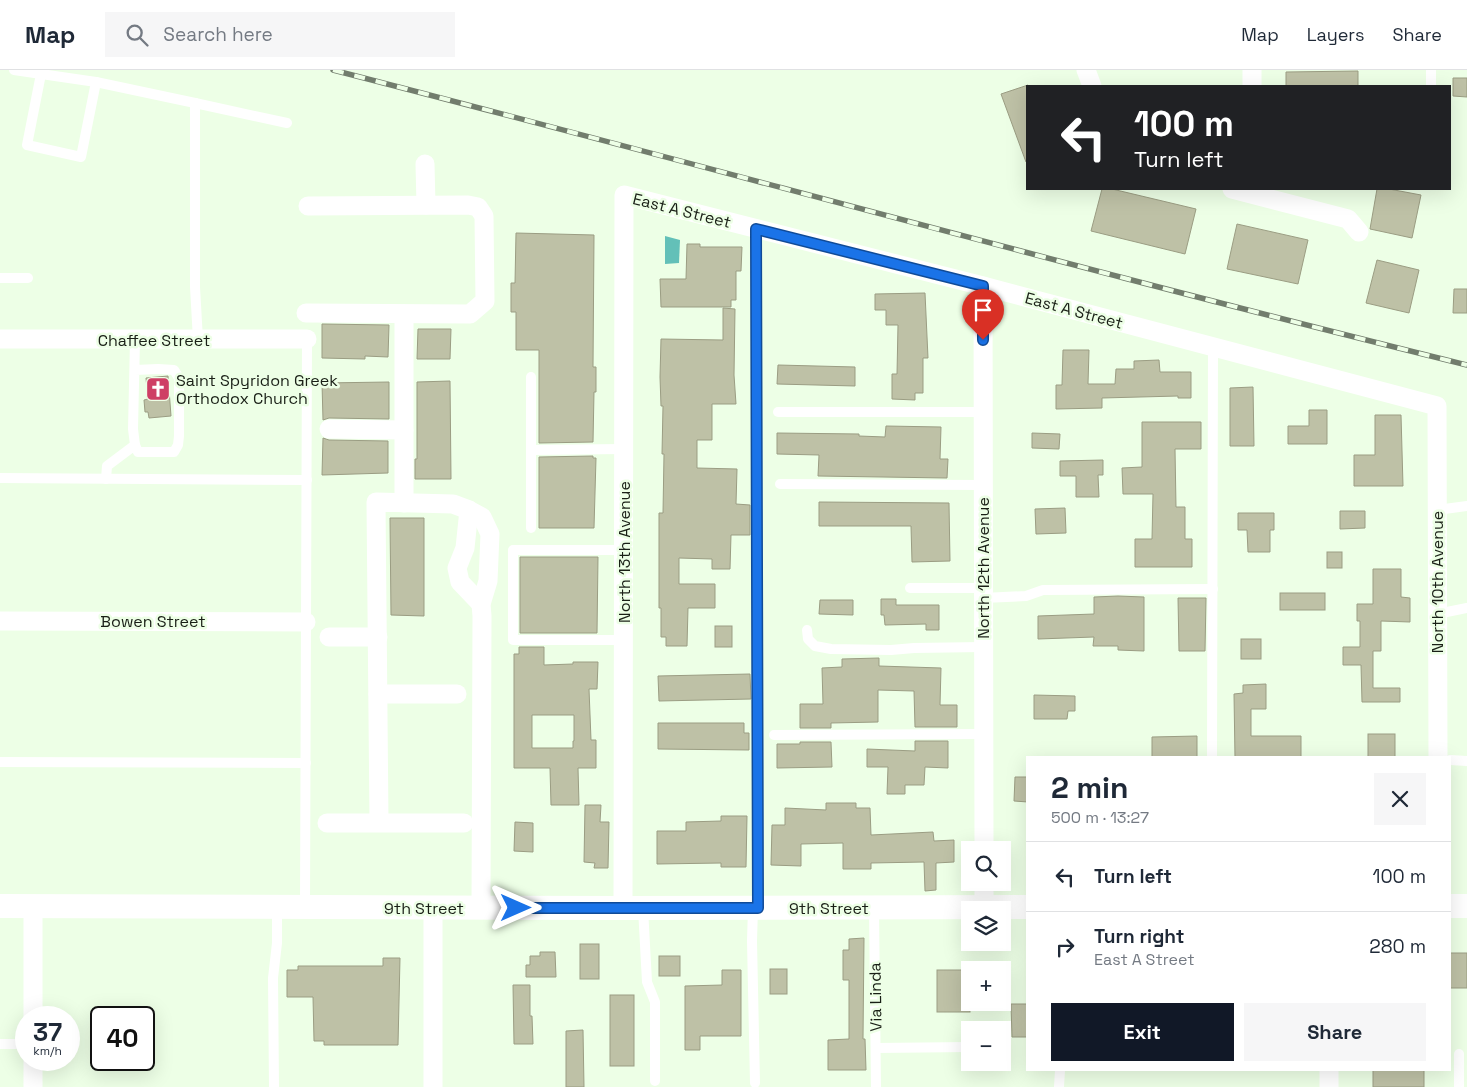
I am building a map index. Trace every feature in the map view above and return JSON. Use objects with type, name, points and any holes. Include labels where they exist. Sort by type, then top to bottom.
[{"type":"street","points":[[1086,70],[1092,85]]},
{"type":"street","points":[[1252,70],[1252,85]]},
{"type":"street","points":[[425,164],[426,205]]},
{"type":"street","points":[[1251,191],[1348,219],[1359,232]]},
{"type":"street","name":"East A Street","points":[[624,195],[983,286],[1437,406]]},
{"type":"street","name":"North 13th Avenue","points":[[624,195],[624,640],[633,908]]},
{"type":"street","points":[[306,313],[470,314],[484,301],[484,216],[478,207],[468,205],[308,206]]},
{"type":"street","name":"North 12th Avenue","points":[[983,286],[984,841]]},
{"type":"street","points":[[404,314],[404,503]]},
{"type":"street","name":"Chaffee Street","points":[[0,339],[308,339]]},
{"type":"street","name":"North 10th Avenue","points":[[1437,406],[1438,756]]},
{"type":"street","points":[[328,429],[404,430]]},
{"type":"street","points":[[379,822],[376,502],[453,504],[482,517],[490,534],[488,581],[481,604],[481,908]]},
{"type":"street","points":[[469,510],[465,548],[457,568],[460,582],[481,604]]},
{"type":"street","points":[[465,548],[489,554]]},
{"type":"street","name":"Bowen Street","points":[[0,621],[306,622]]},
{"type":"street","points":[[329,637],[378,637]]},
{"type":"street","points":[[378,694],[457,694]]},
{"type":"street","points":[[327,823],[464,822]]},
{"type":"street","name":"9th Street","points":[[0,906],[961,907]]},
{"type":"street","points":[[1451,906],[1467,906]]},
{"type":"street","points":[[33,907],[33,1006]]},
{"type":"street","name":"9th Street","points":[[1011,907],[1026,907]]},
{"type":"street","points":[[433,908],[433,1087]]},
{"type":"street","points":[[33,1071],[33,1087]]},
{"type":"street","points":[[1329,1071],[1329,1087]]},
{"type":"lane","points":[[14,70],[96,82],[287,123]]},
{"type":"lane","points":[[1431,70],[1431,85]]},
{"type":"lane","points":[[41,74],[27,145],[81,157],[96,82]]},
{"type":"lane","points":[[195,103],[195,287],[198,340]]},
{"type":"lane","points":[[755,1083],[752,941],[755,908],[756,229]]},
{"type":"lane","points":[[0,278],[28,278]]},
{"type":"lane","points":[[305,907],[308,339]]},
{"type":"lane","points":[[134,340],[134,445],[138,452],[174,452],[178,445],[179,436],[178,378],[174,370],[135,370]]},
{"type":"lane","points":[[1212,756],[1213,347]]},
{"type":"lane","points":[[531,377],[531,528]]},
{"type":"lane","points":[[778,412],[983,412]]},
{"type":"lane","points":[[106,479],[108,466],[134,445]]},
{"type":"lane","points":[[532,450],[624,449]]},
{"type":"lane","points":[[0,478],[307,480]]},
{"type":"lane","points":[[780,484],[984,485]]},
{"type":"lane","points":[[1437,510],[1467,506]]},
{"type":"lane","points":[[624,550],[513,550],[513,640],[624,640]]},
{"type":"lane","points":[[910,588],[1026,596],[1043,590],[1213,589]]},
{"type":"lane","points":[[1437,614],[1467,608]]},
{"type":"lane","points":[[807,630],[808,639],[815,646],[831,648],[892,650],[914,648],[983,648]]},
{"type":"lane","points":[[774,735],[984,734]]},
{"type":"lane","points":[[1451,760],[1467,761]]},
{"type":"lane","points":[[0,762],[306,763]]},
{"type":"lane","points":[[274,1087],[273,978],[277,943],[277,907]]},
{"type":"lane","points":[[633,908],[647,982],[656,1002],[656,1081]]},
{"type":"lane","name":"Via Linda","points":[[874,908],[876,1087]]},
{"type":"lane","points":[[0,1044],[15,1044]]},
{"type":"lane","points":[[876,1048],[961,1047]]},
{"type":"lane","points":[[1459,1054],[1459,1087]]},
{"type":"lane","points":[[1060,1071],[1060,1087]]},
{"type":"water","points":[[665,236],[680,240],[679,263],[665,264]]},
{"type":"building","points":[[1358,71],[1358,85],[1286,85],[1286,72]]},
{"type":"building","points":[[1453,78],[1467,78],[1467,97],[1453,96]]},
{"type":"building","points":[[1026,86],[1026,162],[1001,94]]},
{"type":"building","points":[[1102,190],[1116,190],[1196,209],[1185,254],[1091,231]]},
{"type":"building","points":[[1377,190],[1394,190],[1421,195],[1412,238],[1370,229]]},
{"type":"building","points":[[1237,224],[1308,240],[1298,284],[1227,269]]},
{"type":"building","points":[[516,233],[594,235],[593,367],[596,367],[596,392],[594,392],[593,442],[539,443],[539,350],[516,350],[516,312],[511,312],[511,283],[515,283]]},
{"type":"building","points":[[687,244],[700,244],[700,247],[742,247],[741,271],[736,271],[736,300],[731,300],[731,307],[661,307],[660,279],[686,279]]},
{"type":"building","points":[[1377,260],[1419,270],[1409,313],[1366,303]]},
{"type":"building","points":[[1454,289],[1467,289],[1467,313],[1453,313]]},
{"type":"building","points":[[925,293],[928,358],[923,358],[923,393],[915,393],[915,400],[892,399],[892,374],[897,374],[898,325],[886,325],[886,310],[875,310],[875,294]]},
{"type":"building","points":[[723,308],[735,309],[734,375],[736,404],[712,404],[712,440],[697,440],[697,468],[737,469],[736,504],[750,505],[750,535],[731,535],[730,569],[712,569],[712,559],[679,558],[679,584],[715,584],[715,608],[688,608],[687,646],[666,646],[666,637],[661,637],[661,608],[659,608],[659,513],[663,513],[664,454],[662,454],[661,339],[723,340]]},
{"type":"building","points":[[322,324],[389,325],[388,357],[365,356],[365,359],[322,358]]},
{"type":"building","points":[[418,329],[451,329],[450,359],[417,359]]},
{"type":"building","points":[[1063,350],[1089,350],[1088,384],[1115,384],[1116,369],[1134,369],[1134,361],[1159,360],[1160,372],[1191,372],[1191,398],[1178,398],[1178,396],[1102,398],[1102,408],[1056,409],[1056,385],[1062,385]]},
{"type":"building","points":[[778,365],[855,367],[855,386],[777,384]]},
{"type":"building","name":"Saint Spyridon Greek Orthodox Church","points":[[168,376],[171,416],[149,418],[148,412],[145,412],[144,400],[148,399],[146,378]]},
{"type":"building","points":[[450,381],[451,479],[415,479],[415,459],[417,459],[417,382]]},
{"type":"building","points":[[389,382],[389,419],[329,418],[323,420],[322,383]]},
{"type":"building","points":[[1253,387],[1254,446],[1230,446],[1230,388]]},
{"type":"building","points":[[1309,410],[1327,410],[1327,444],[1288,444],[1288,426],[1309,426]]},
{"type":"building","points":[[1375,415],[1401,415],[1403,486],[1354,486],[1354,455],[1375,455]]},
{"type":"building","points":[[1142,422],[1201,422],[1201,449],[1175,449],[1176,507],[1185,507],[1185,539],[1192,539],[1192,567],[1135,567],[1135,539],[1152,539],[1153,494],[1123,494],[1122,468],[1142,467]]},
{"type":"building","points":[[886,426],[941,427],[940,459],[948,459],[947,478],[818,476],[819,455],[777,454],[777,433],[859,434],[859,436],[885,437]]},
{"type":"building","points":[[1032,433],[1060,434],[1059,449],[1032,448]]},
{"type":"building","points":[[323,438],[329,440],[388,441],[388,473],[322,475]]},
{"type":"building","points":[[593,456],[593,458],[596,458],[594,528],[539,528],[539,457]]},
{"type":"building","points":[[1103,460],[1103,475],[1098,475],[1099,497],[1076,497],[1076,476],[1060,476],[1060,461]]},
{"type":"building","points":[[819,502],[949,503],[950,561],[912,562],[911,526],[819,526]]},
{"type":"building","points":[[1065,508],[1066,533],[1036,534],[1035,509]]},
{"type":"building","points":[[1340,511],[1365,511],[1365,528],[1340,529]]},
{"type":"building","points":[[1238,513],[1274,513],[1274,530],[1270,530],[1270,552],[1248,552],[1247,530],[1238,530]]},
{"type":"building","points":[[390,518],[424,518],[424,616],[391,615]]},
{"type":"building","points":[[1327,552],[1342,552],[1342,568],[1327,568]]},
{"type":"building","points":[[520,557],[598,557],[597,633],[520,633]]},
{"type":"building","points":[[1373,569],[1401,569],[1401,597],[1410,598],[1410,622],[1381,621],[1381,651],[1373,651],[1373,688],[1400,688],[1400,702],[1362,702],[1361,665],[1343,665],[1343,647],[1360,647],[1360,621],[1357,621],[1357,604],[1373,604]]},
{"type":"building","points":[[1280,593],[1325,593],[1325,610],[1280,610]]},
{"type":"building","points":[[1094,597],[1144,597],[1144,651],[1118,650],[1118,646],[1093,646],[1094,637],[1038,639],[1038,616],[1094,614]]},
{"type":"building","points":[[1178,598],[1206,598],[1205,651],[1179,651]]},
{"type":"building","points":[[881,599],[896,599],[896,605],[939,605],[939,630],[926,630],[926,624],[885,625],[884,615],[881,615]]},
{"type":"building","points":[[820,600],[853,600],[853,615],[819,614]]},
{"type":"building","points":[[715,626],[732,626],[732,647],[715,647]]},
{"type":"building","points":[[1241,639],[1261,639],[1261,659],[1241,659]]},
{"type":"building","points":[[519,647],[544,647],[544,665],[598,662],[597,689],[589,689],[591,740],[596,740],[596,768],[578,768],[579,805],[551,805],[550,768],[514,768],[514,654],[519,654]],"holes":[[[532,715],[574,715],[573,748],[532,748]]]},
{"type":"building","points":[[879,658],[879,666],[941,668],[940,705],[957,705],[957,727],[915,727],[914,691],[878,690],[878,722],[831,723],[831,728],[800,728],[800,704],[823,704],[822,668],[842,667],[842,659]]},
{"type":"building","points":[[750,674],[751,699],[659,701],[658,676]]},
{"type":"building","points":[[1266,684],[1266,709],[1251,709],[1251,736],[1301,736],[1301,756],[1235,756],[1234,694],[1243,693],[1243,685]]},
{"type":"building","points":[[1034,695],[1075,696],[1075,711],[1068,711],[1067,719],[1034,719]]},
{"type":"building","points":[[658,723],[744,723],[744,733],[749,733],[749,750],[658,749]]},
{"type":"building","points":[[1368,734],[1395,734],[1395,756],[1368,756]]},
{"type":"building","points":[[1197,736],[1197,756],[1152,756],[1152,737]]},
{"type":"building","points":[[915,741],[948,741],[948,768],[925,767],[924,785],[905,785],[905,794],[887,794],[888,767],[867,767],[867,749],[915,751]]},
{"type":"building","points":[[800,742],[831,742],[832,767],[777,768],[777,744],[800,744]]},
{"type":"building","points":[[1015,777],[1026,777],[1026,802],[1014,801]]},
{"type":"building","points":[[826,803],[856,803],[856,808],[870,808],[871,835],[933,832],[934,841],[954,840],[954,862],[936,863],[936,890],[925,891],[924,862],[871,863],[871,869],[843,869],[843,843],[801,844],[801,866],[771,865],[772,825],[785,825],[785,808],[826,810]]},
{"type":"building","points":[[585,805],[601,805],[600,822],[609,822],[608,868],[594,868],[595,863],[584,862]]},
{"type":"building","points":[[721,816],[747,816],[746,867],[721,867],[721,863],[657,864],[657,831],[686,831],[686,822],[721,821]]},
{"type":"building","points":[[515,822],[533,823],[533,852],[514,851]]},
{"type":"building","points":[[864,938],[863,1039],[865,1039],[866,1070],[828,1070],[828,1040],[849,1039],[849,980],[843,980],[843,950],[849,950],[849,939]]},
{"type":"building","points":[[580,944],[599,944],[599,979],[580,979]]},
{"type":"building","points":[[540,952],[555,952],[556,977],[526,977],[526,965],[530,965],[530,956],[540,956]]},
{"type":"building","points":[[1451,953],[1467,953],[1467,988],[1451,988]]},
{"type":"building","points":[[659,956],[680,956],[680,976],[659,976]]},
{"type":"building","points":[[383,958],[400,958],[398,1045],[324,1045],[324,1041],[314,1041],[313,997],[287,997],[287,970],[298,970],[298,966],[383,966]]},
{"type":"building","points":[[770,969],[787,969],[787,994],[770,994]]},
{"type":"building","points":[[722,970],[741,970],[741,1036],[700,1036],[700,1050],[685,1050],[685,986],[722,985]]},
{"type":"building","points":[[937,970],[961,970],[961,1011],[970,1012],[937,1012]]},
{"type":"building","points":[[513,985],[530,985],[530,1016],[532,1016],[533,1044],[514,1044]]},
{"type":"building","points":[[610,995],[634,995],[634,1066],[610,1066]]},
{"type":"building","points":[[1011,1004],[1026,1004],[1026,1037],[1012,1037]]},
{"type":"building","points":[[583,1030],[584,1087],[566,1087],[566,1031]]},
{"type":"building","points":[[1373,1071],[1424,1071],[1424,1087],[1373,1087]]},
{"type":"railway","points":[[333,70],[1325,330],[1467,365]]},
{"type":"place","name":"Saint Spyridon Greek Orthodox Church","points":[[158,389]]},
{"type":"route","points":[[516,908],[758,908],[756,229],[983,286],[983,340]]}]
